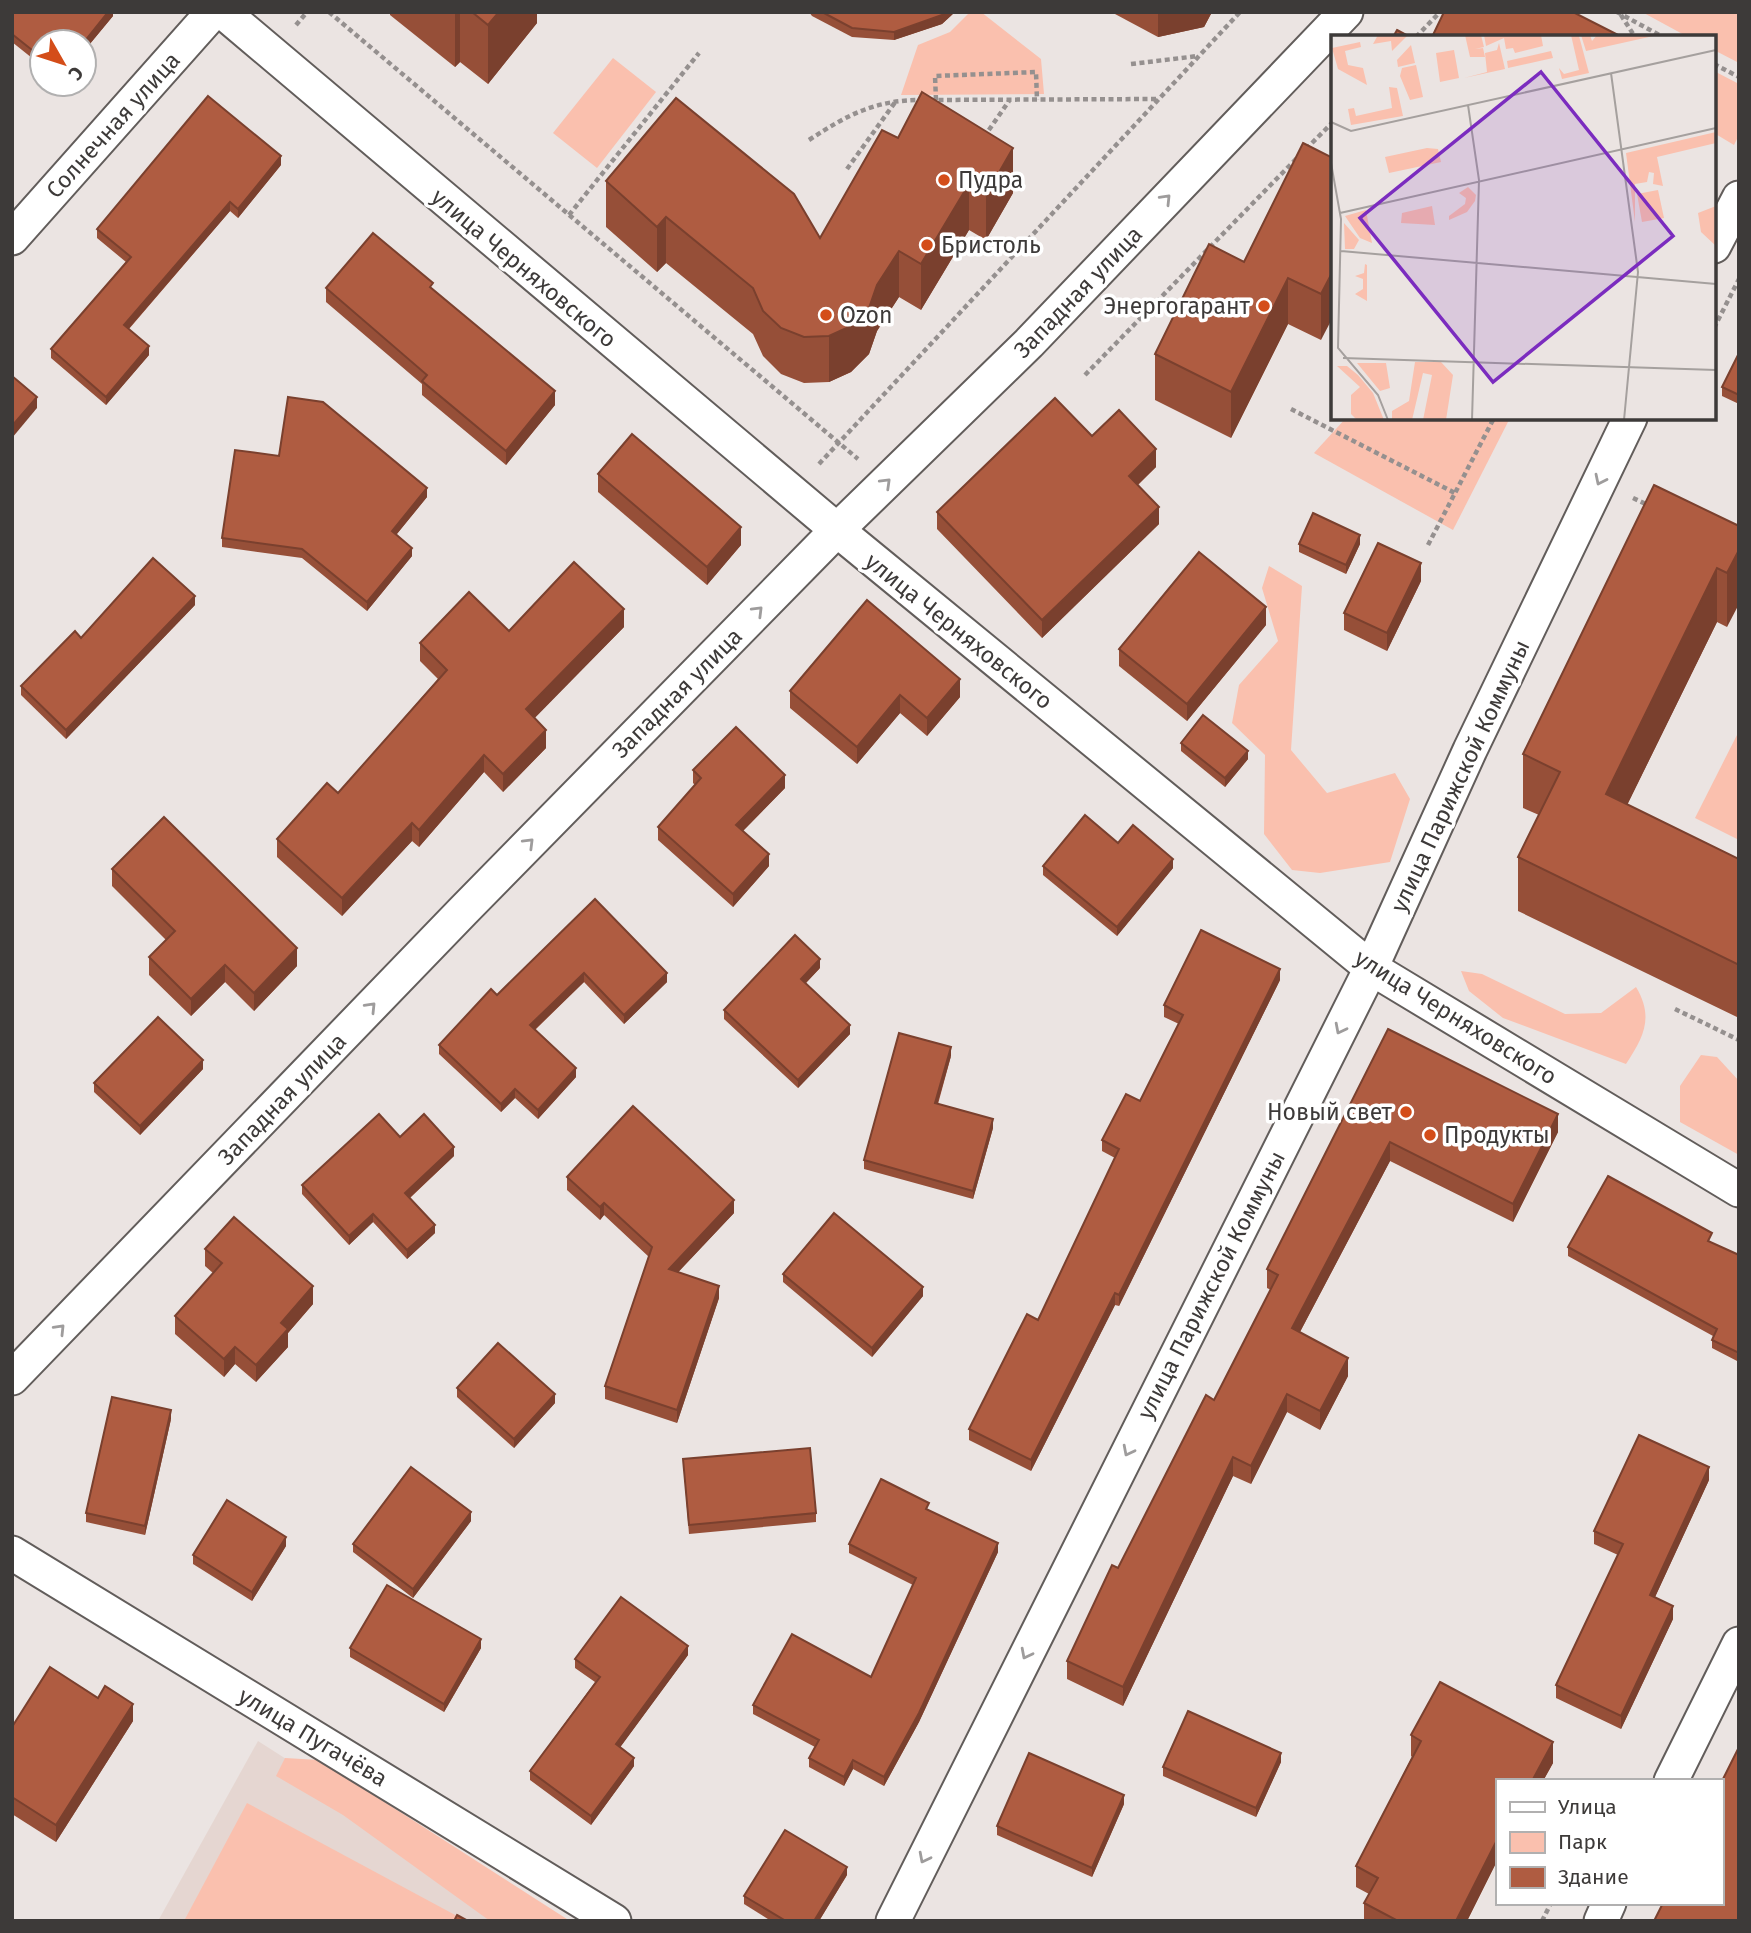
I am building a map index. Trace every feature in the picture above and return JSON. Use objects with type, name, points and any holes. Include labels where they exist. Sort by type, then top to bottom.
[{"type":"street","name":"Солнечная улица","points":[[12,237],[213,12]]},
{"type":"street","name":"улица Черняховского","points":[[223,12],[792,493],[1371,968],[1739,1190]]},
{"type":"street","name":"Западная улица","points":[[12,1378],[463,911],[837,530],[1029,343],[1346,12]]},
{"type":"street","points":[[1716,242],[1739,198]]},
{"type":"street","name":"улица Парижской Коммуны","points":[[893,1921],[1371,968],[1470,750],[1629,420]]},
{"type":"street","name":"улица Пугачёва","points":[[12,1553],[614,1921]]},
{"type":"street","points":[[1672,1779],[1739,1644]]},
{"type":"street","points":[[1601,1921],[1608,1905]]},
{"type":"path","points":[[329,12],[886,483]]},
{"type":"path","points":[[792,493],[1240,12]]},
{"type":"path","points":[[1418,35],[1440,12]]},
{"type":"path","points":[[1619,13],[1634,35]]},
{"type":"path","points":[[1619,13],[1660,35]]},
{"type":"path","points":[[569,215],[699,54]]},
{"type":"path","points":[[1131,64],[1199,56]]},
{"type":"path","points":[[1716,65],[1739,77]]},
{"type":"path","points":[[936,100],[935,76],[1036,72],[1037,100]]},
{"type":"path","points":[[810,140],[848,114],[897,100],[1158,99]]},
{"type":"path","points":[[847,169],[897,100]]},
{"type":"path","points":[[979,144],[1009,100]]},
{"type":"path","points":[[1085,375],[1331,124]]},
{"type":"path","points":[[1716,324],[1739,279]]},
{"type":"path","points":[[1291,409],[1455,493]]},
{"type":"path","points":[[1428,545],[1493,420]]},
{"type":"path","points":[[1600,481],[1653,508]]},
{"type":"path","points":[[1675,1009],[1739,1040]]},
{"type":"path","points":[[1542,1921],[1550,1905]]},
{"type":"shaded area","points":[[258,1741],[539,1921],[158,1921]]},
{"type":"green space","points":[[970,12],[981,12],[1041,59],[1044,94],[901,95],[918,45],[950,32]]},
{"type":"green space","points":[[1642,12],[1739,12],[1739,63],[1716,51],[1716,35],[1684,35]]},
{"type":"green space","points":[[613,58],[656,92],[597,168],[553,133]]},
{"type":"green space","points":[[1716,72],[1739,84],[1739,135],[1734,145],[1716,134]]},
{"type":"green space","points":[[1344,420],[1509,420],[1453,530],[1314,453]]},
{"type":"green space","points":[[1269,566],[1302,586],[1291,750],[1327,793],[1395,773],[1410,799],[1390,862],[1320,873],[1292,870],[1264,834],[1265,755],[1232,723],[1239,685],[1278,641],[1262,588]]},
{"type":"green space","points":[[1739,731],[1739,840],[1695,818]]},
{"type":"green space","points":[[1461,971],[1482,974],[1565,1014],[1601,1013],[1636,987],[1645,1008],[1642,1036],[1626,1064],[1503,1018],[1469,991]]},
{"type":"green space","points":[[1701,1055],[1717,1057],[1739,1081],[1739,1155],[1680,1122],[1680,1086]]},
{"type":"green space","points":[[285,1758],[319,1760],[570,1921],[490,1921],[343,1815],[276,1776]]},
{"type":"green space","points":[[247,1803],[457,1916],[454,1921],[184,1921]]},
{"type":"building","points":[[12,12],[108,12],[95,28],[28,28],[28,47],[12,34]]},
{"type":"building","points":[[472,12],[499,12],[488,25]]},
{"type":"building","points":[[822,12],[945,12],[894,32],[852,28]]},
{"type":"building","points":[[1444,12],[1573,12],[1618,35],[1433,35]]},
{"type":"building","points":[[922,92],[1013,148],[986,195],[969,184],[921,264],[899,251],[877,285],[869,308],[851,326],[829,336],[804,337],[781,328],[763,311],[753,288],[666,217],[657,227],[606,181],[676,98],[794,194],[820,238],[882,130],[898,138]]},
{"type":"building","points":[[208,96],[281,156],[238,209],[230,202],[124,325],[149,346],[106,397],[51,349],[131,257],[97,229]]},
{"type":"building","points":[[1303,143],[1331,157],[1331,275],[1321,294],[1288,278],[1231,392],[1155,354],[1209,244],[1244,262]]},
{"type":"building","points":[[373,233],[433,283],[430,287],[555,391],[506,451],[422,381],[427,375],[326,288]]},
{"type":"building","points":[[1739,353],[1739,395],[1722,387]]},
{"type":"building","points":[[12,376],[37,397],[12,426]]},
{"type":"building","points":[[288,397],[323,402],[427,488],[392,531],[412,548],[367,602],[302,549],[222,538],[235,450],[279,456]]},
{"type":"building","points":[[1055,398],[1092,436],[1119,410],[1156,449],[1129,476],[1159,507],[1042,620],[937,512]]},
{"type":"building","points":[[632,434],[741,527],[707,567],[598,474]]},
{"type":"building","points":[[1654,485],[1739,526],[1739,550],[1727,573],[1717,568],[1606,794],[1739,859],[1739,965],[1518,857],[1560,772],[1523,754]]},
{"type":"building","points":[[1313,513],[1360,535],[1346,565],[1299,544]]},
{"type":"building","points":[[1378,543],[1421,563],[1387,633],[1344,613]]},
{"type":"building","points":[[1199,552],[1266,607],[1187,704],[1119,649]]},
{"type":"building","points":[[153,558],[195,596],[66,730],[21,686],[75,631],[81,638]]},
{"type":"building","points":[[574,562],[624,609],[526,709],[546,730],[503,774],[484,755],[419,830],[412,823],[342,898],[277,839],[327,783],[338,793],[447,670],[420,643],[469,592],[509,631]]},
{"type":"building","points":[[867,600],[960,679],[927,718],[900,695],[857,747],[790,691]]},
{"type":"building","points":[[1203,715],[1248,751],[1225,778],[1181,743]]},
{"type":"building","points":[[736,727],[785,775],[736,825],[769,854],[733,894],[658,827],[701,778],[693,770]]},
{"type":"building","points":[[1085,815],[1118,843],[1133,825],[1173,859],[1117,927],[1043,866]]},
{"type":"building","points":[[164,817],[297,948],[254,993],[225,965],[191,999],[149,957],[175,931],[112,869]]},
{"type":"building","points":[[595,899],[667,973],[624,1015],[584,973],[530,1025],[576,1068],[538,1110],[515,1089],[501,1104],[439,1045],[491,989],[497,995]]},
{"type":"building","points":[[1201,930],[1280,969],[1119,1295],[1115,1293],[1031,1460],[969,1429],[1027,1314],[1038,1320],[1119,1149],[1102,1140],[1126,1094],[1140,1101],[1183,1015],[1164,1005]]},
{"type":"building","points":[[795,935],[820,959],[801,979],[850,1025],[798,1080],[724,1010]]},
{"type":"building","points":[[158,1017],[203,1060],[140,1126],[94,1083]]},
{"type":"building","points":[[1388,1029],[1558,1114],[1513,1204],[1390,1142],[1292,1328],[1348,1358],[1320,1411],[1287,1394],[1251,1466],[1233,1457],[1123,1687],[1067,1661],[1112,1565],[1118,1568],[1206,1395],[1214,1400],[1278,1275],[1267,1269]]},
{"type":"building","points":[[899,1033],[951,1047],[935,1103],[993,1119],[973,1191],[864,1160]]},
{"type":"building","points":[[633,1106],[734,1200],[669,1269],[719,1286],[677,1410],[605,1386],[652,1247],[604,1203],[600,1207],[567,1177]]},
{"type":"building","points":[[379,1114],[400,1137],[424,1114],[454,1147],[405,1193],[435,1225],[407,1250],[373,1214],[349,1236],[302,1185]]},
{"type":"building","points":[[1608,1176],[1712,1233],[1708,1241],[1739,1255],[1739,1353],[1712,1340],[1717,1329],[1568,1247]]},
{"type":"building","points":[[834,1213],[923,1287],[872,1348],[783,1274]]},
{"type":"building","points":[[234,1217],[313,1286],[281,1323],[288,1329],[256,1365],[235,1347],[224,1359],[175,1316],[222,1263],[205,1249]]},
{"type":"building","points":[[498,1343],[555,1394],[514,1439],[457,1388]]},
{"type":"building","points":[[112,1397],[171,1410],[145,1526],[86,1513]]},
{"type":"building","points":[[1639,1435],[1709,1467],[1650,1595],[1673,1606],[1621,1716],[1556,1685],[1623,1544],[1594,1531]]},
{"type":"building","points":[[810,1448],[816,1513],[689,1525],[683,1459]]},
{"type":"building","points":[[411,1467],[471,1512],[413,1589],[353,1544]]},
{"type":"building","points":[[881,1479],[929,1503],[926,1509],[998,1543],[919,1713],[884,1777],[853,1760],[844,1777],[809,1758],[819,1740],[753,1705],[792,1634],[871,1677],[916,1578],[849,1544]]},
{"type":"building","points":[[227,1500],[286,1537],[252,1592],[193,1555]]},
{"type":"building","points":[[387,1585],[481,1639],[444,1704],[350,1648]]},
{"type":"building","points":[[621,1597],[688,1646],[616,1744],[634,1758],[591,1816],[530,1771],[600,1677],[575,1659]]},
{"type":"building","points":[[50,1667],[98,1698],[105,1686],[133,1704],[56,1825],[12,1797],[12,1727]]},
{"type":"building","points":[[1440,1682],[1553,1742],[1533,1779],[1496,1779],[1496,1842],[1456,1921],[1398,1921],[1364,1903],[1378,1878],[1356,1866],[1421,1741],[1411,1735]]},
{"type":"building","points":[[1188,1711],[1281,1753],[1256,1808],[1163,1767]]},
{"type":"building","points":[[1739,1747],[1739,1921],[1654,1921],[1662,1905],[1723,1905],[1723,1779]]},
{"type":"building","points":[[1029,1753],[1124,1795],[1092,1868],[997,1826]]},
{"type":"building","points":[[785,1830],[847,1867],[814,1921],[786,1921],[744,1896]]},
{"type":"building","points":[[457,1915],[468,1921],[454,1921]]},
{"type":"place","name":"Пудра","points":[[944,180]]},
{"type":"place","name":"Бристоль","points":[[927,245]]},
{"type":"place","name":"Энергогарант","points":[[1264,306]]},
{"type":"place","name":"Ozon","points":[[826,315]]},
{"type":"place","name":"Новый свет","points":[[1406,1112]]},
{"type":"place","name":"Продукты","points":[[1430,1135]]}]
